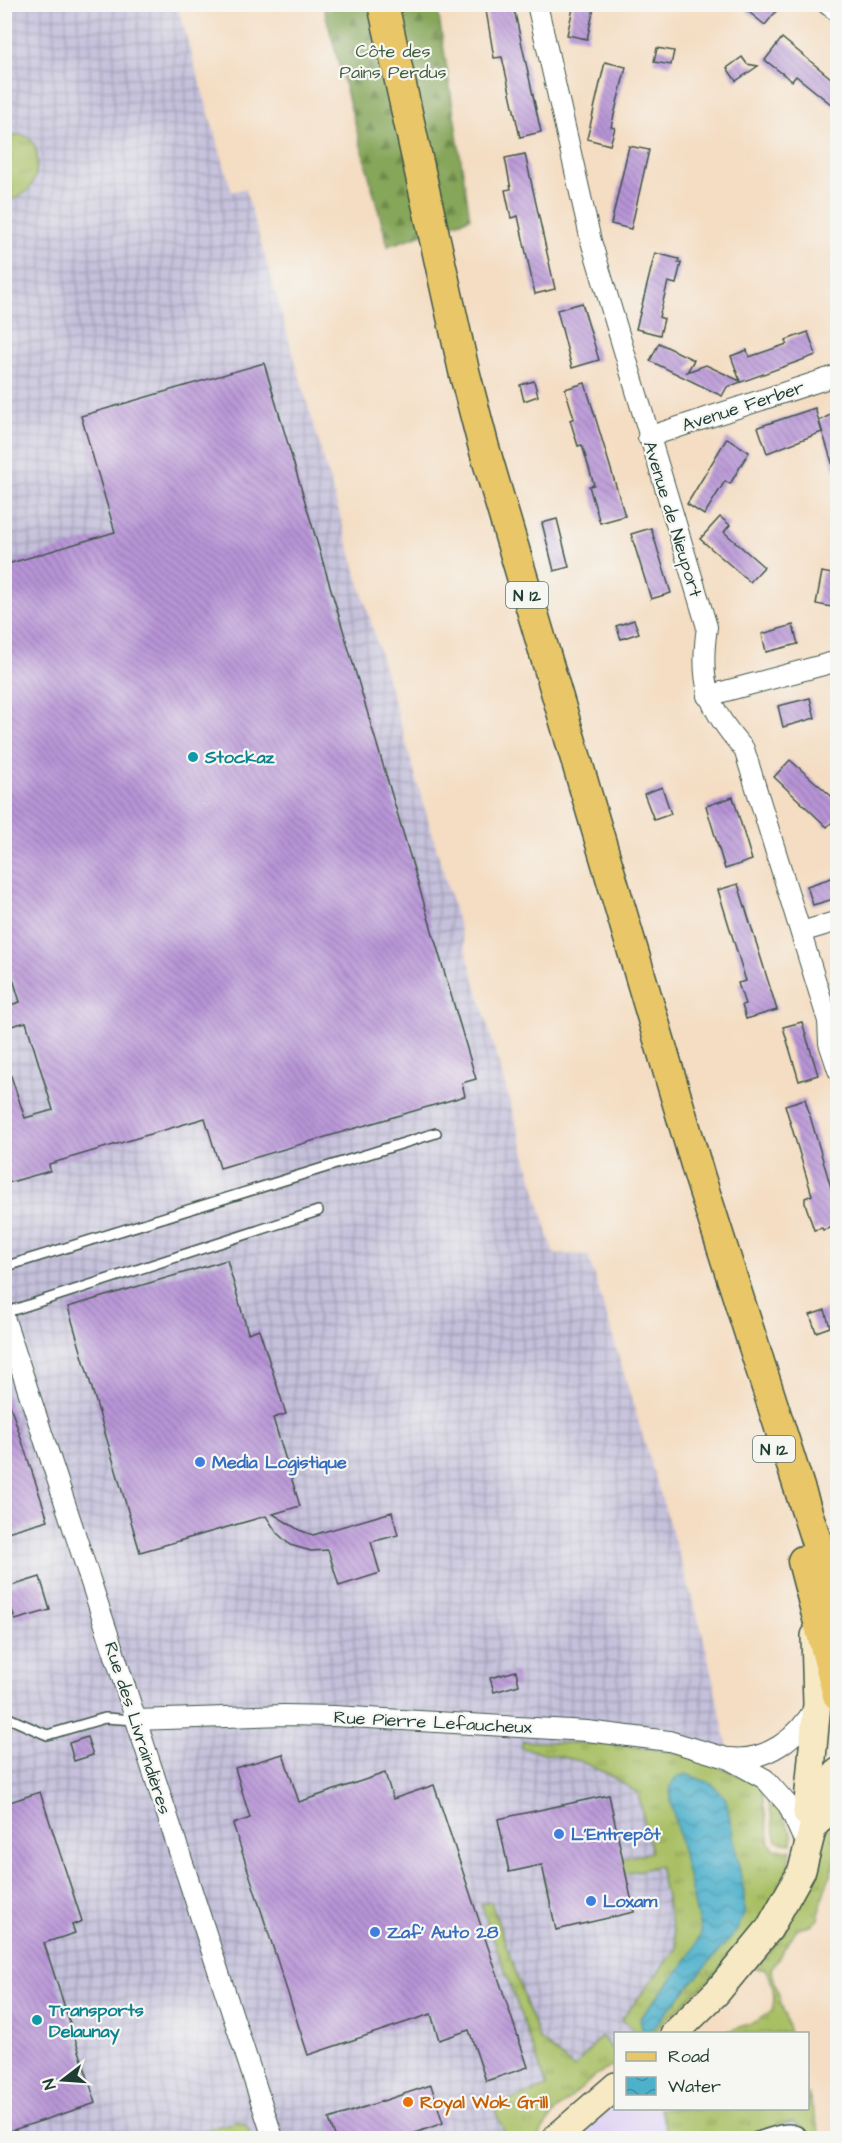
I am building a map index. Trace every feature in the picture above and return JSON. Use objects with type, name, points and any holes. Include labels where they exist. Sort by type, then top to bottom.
[{"type":"main road","name":"N 12","points":[[383,4],[464,372],[487,458],[700,1178],[813,1529],[829,1601],[827,1700],[804,1824]]},
{"type":"main road","name":"N 12","points":[[741,1301],[760,1395],[829,1601]]},
{"type":"main road","points":[[792,1889],[804,1824],[837,1772]]},
{"type":"main road","points":[[676,2032],[717,1992],[755,1948],[777,1918],[802,1870],[813,1827],[837,1798]]},
{"type":"main road","points":[[556,2139],[614,2087]]},
{"type":"street","name":"Avenue de Nieuport","points":[[537,4],[591,241],[648,437],[707,627],[703,651],[707,696],[725,729],[744,749],[833,1028],[829,1043],[837,1070]]},
{"type":"street","points":[[827,4],[837,12]]},
{"type":"street","name":"Avenue Ferber","points":[[648,437],[837,375]]},
{"type":"street","points":[[707,696],[837,661]]},
{"type":"street","points":[[801,932],[837,921]]},
{"type":"street","name":"Rue des Livraindières","points":[[4,1315],[273,2139]]},
{"type":"street","points":[[727,1758],[749,1758],[775,1749],[827,1700]]},
{"type":"street","name":"Rue Pierre Lefaucheux","points":[[136,1720],[324,1715],[587,1731],[669,1741],[727,1758]]},
{"type":"street","points":[[727,1758],[756,1773],[774,1787],[804,1824]]},
{"type":"lane","points":[[4,1267],[436,1134]]},
{"type":"lane","points":[[4,1315],[318,1211]]},
{"type":"lane","points":[[4,1716],[47,1735],[105,1718],[136,1720]]},
{"type":"lane","points":[[754,2139],[792,2129],[805,2139]]},
{"type":"shaded area","points":[[5,5],[177,5],[232,192],[245,188],[554,1254],[588,1255],[703,1635],[765,1919],[640,2032],[614,2032],[614,2055],[523,2138],[5,2138]]},
{"type":"shaded area","points":[[809,2096],[821,2138],[574,2138],[614,2105],[614,2110],[809,2110]]},
{"type":"green space","name":"Côte des Pains Perdus","points":[[323,5],[437,5],[470,218],[388,246]]},
{"type":"green space","points":[[18,135],[26,136],[32,141],[37,156],[36,174],[27,191],[5,203],[5,139]]},
{"type":"green space","points":[[523,1741],[604,1744],[665,1751],[714,1765],[761,1787],[770,1844],[774,1849],[791,1850],[785,1877],[773,1902],[756,1927],[716,1973],[654,2032],[636,2032],[622,2019],[677,1948],[659,1866],[547,1891],[544,1876],[651,1852],[638,1793],[608,1774],[580,1761],[521,1748]]},
{"type":"green space","points":[[772,1794],[792,1835],[792,1844],[778,1842],[776,1838],[768,1799]]},
{"type":"green space","points":[[837,1807],[837,1856],[824,1892],[818,1919],[813,1924],[796,1930],[771,1969],[790,2032],[726,2032],[757,2021],[772,2010],[774,1994],[772,1982],[764,1969],[756,1969],[785,1932],[796,1913],[814,1845]]},
{"type":"green space","points":[[491,1902],[539,2039],[574,2068],[601,2036],[614,2052],[614,2066],[596,2075],[555,2112],[537,2138],[507,2138],[493,2106],[547,2087],[481,1904]]},
{"type":"green space","points":[[809,2096],[821,2138],[809,2138],[803,2127],[792,2122],[732,2138],[669,2138],[660,2110],[809,2110]]},
{"type":"green space","points":[[238,2121],[246,2125],[252,2138],[175,2138]]},
{"type":"water","points":[[686,1774],[712,1784],[726,1799],[744,1892],[744,1914],[737,1930],[653,2028],[647,2031],[642,2029],[640,2018],[690,1956],[701,1933],[671,1802],[671,1788],[674,1780]]},
{"type":"building","points":[[485,4],[513,4],[541,132],[520,137],[502,57],[494,58]]},
{"type":"building","points":[[574,4],[595,4],[587,39],[567,35]]},
{"type":"building","points":[[739,4],[782,4],[765,25]]},
{"type":"building","points":[[782,38],[837,83],[837,109],[796,76],[792,81],[765,60]]},
{"type":"building","points":[[657,48],[674,51],[671,65],[654,62]]},
{"type":"building","points":[[742,57],[747,64],[758,66],[736,81],[727,68]]},
{"type":"building","points":[[605,62],[626,67],[611,127],[615,128],[610,145],[587,139]]},
{"type":"building","points":[[629,146],[649,150],[631,229],[611,224]]},
{"type":"building","points":[[525,154],[555,289],[535,294],[518,216],[511,218],[505,190],[511,189],[505,158]]},
{"type":"building","points":[[655,253],[679,259],[678,263],[681,263],[676,284],[668,282],[659,317],[664,319],[660,335],[636,329]]},
{"type":"building","points":[[582,303],[599,360],[572,368],[557,310]]},
{"type":"building","points":[[808,332],[816,355],[727,387],[722,396],[650,361],[659,343],[694,360],[687,372],[706,365],[740,381],[731,356],[747,350],[749,357],[787,344],[786,340]]},
{"type":"building","name":"Stockaz","points":[[264,363],[476,1079],[462,1083],[465,1096],[220,1168],[205,1118],[49,1164],[50,1171],[4,1184],[4,1065],[7,1064],[25,1118],[53,1110],[26,1022],[4,1028],[4,1007],[20,1002],[4,949],[4,565],[115,532],[81,416]]},
{"type":"building","points":[[534,381],[538,396],[524,401],[520,385]]},
{"type":"building","points":[[585,383],[625,516],[600,523],[589,486],[594,485],[582,445],[578,446],[570,420],[574,418],[565,389]]},
{"type":"building","points":[[815,408],[822,432],[767,453],[758,427]]},
{"type":"building","points":[[837,411],[837,468],[834,469],[819,421]]},
{"type":"building","points":[[727,438],[749,452],[730,484],[725,481],[704,515],[687,504]]},
{"type":"building","points":[[720,517],[730,525],[724,532],[764,567],[750,582],[700,539]]},
{"type":"building","points":[[557,519],[569,567],[554,571],[542,523]]},
{"type":"building","points":[[651,528],[671,593],[651,599],[631,534]]},
{"type":"building","points":[[822,572],[837,575],[837,608],[816,604]]},
{"type":"building","points":[[634,620],[639,633],[621,639],[616,626]]},
{"type":"building","points":[[793,625],[798,644],[766,652],[762,634]]},
{"type":"building","points":[[810,698],[815,718],[783,727],[778,706]]},
{"type":"building","points":[[790,760],[837,801],[837,817],[827,827],[774,777]]},
{"type":"building","points":[[662,787],[671,814],[654,820],[644,794]]},
{"type":"building","points":[[733,797],[752,860],[725,869],[706,806]]},
{"type":"building","points":[[837,876],[837,898],[813,905],[807,886]]},
{"type":"building","points":[[738,884],[777,1010],[746,1019],[742,1005],[745,1004],[738,983],[746,981],[718,890]]},
{"type":"building","points":[[802,1022],[818,1075],[799,1081],[783,1027]]},
{"type":"building","points":[[805,1099],[837,1208],[837,1226],[823,1230],[822,1228],[814,1230],[805,1203],[805,1198],[812,1195],[785,1105]]},
{"type":"building","name":"Media Logistique","points":[[227,1260],[248,1333],[259,1329],[286,1414],[273,1418],[300,1506],[273,1514],[299,1530],[313,1535],[392,1512],[398,1535],[371,1542],[380,1573],[339,1586],[328,1550],[311,1551],[290,1545],[277,1533],[266,1516],[140,1552],[68,1307]]},
{"type":"building","points":[[825,1310],[830,1327],[816,1332],[810,1315]]},
{"type":"building","points":[[7,1396],[48,1520],[4,1533],[4,1397]]},
{"type":"building","points":[[40,1577],[50,1610],[15,1620],[5,1588]]},
{"type":"building","points":[[516,1671],[519,1685],[494,1692],[490,1678]]},
{"type":"building","points":[[87,1737],[93,1755],[74,1761],[69,1743]]},
{"type":"building","name":"Zaf' Auto 28","points":[[283,1754],[299,1802],[385,1773],[393,1799],[434,1785],[528,2067],[486,2081],[469,2030],[439,2040],[431,2014],[308,2055],[233,1824],[250,1818],[235,1768]]},
{"type":"building","name":"Transports Delaunay","points":[[40,1792],[82,1921],[72,1925],[75,1933],[44,1943],[96,2103],[4,2133],[4,1804]]},
{"type":"building","points":[[609,1795],[634,1912],[556,1930],[542,1865],[509,1872],[498,1819]]},
{"type":"building","name":"Royal Wok Grill","points":[[431,2085],[443,2123],[398,2139],[336,2139],[329,2119]]},
{"type":"place","name":"Stockaz","points":[[193,757]]},
{"type":"place","name":"Media Logistique","points":[[200,1462]]},
{"type":"place","name":"L'Entrepôt","points":[[559,1834]]},
{"type":"place","name":"Loxam","points":[[591,1901]]},
{"type":"place","name":"Zaf' Auto 28","points":[[375,1932]]},
{"type":"place","name":"Transports Delaunay","points":[[37,2020]]},
{"type":"place","name":"Royal Wok Grill","points":[[408,2102]]}]
